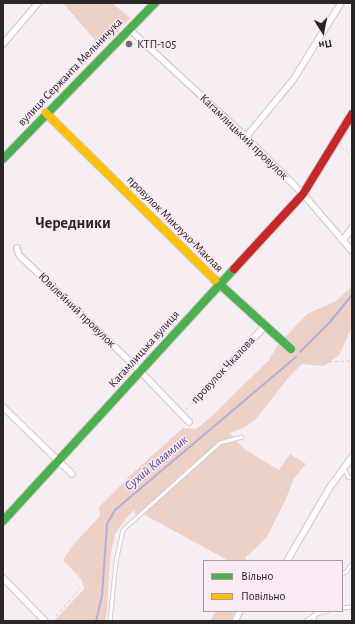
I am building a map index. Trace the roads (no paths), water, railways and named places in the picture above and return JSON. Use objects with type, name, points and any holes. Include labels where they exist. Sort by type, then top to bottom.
[{"type":"street","points":[[3,44],[38,3]]},
{"type":"street","name":"вулиця Сержанта Мельничука","points":[[3,159],[154,3]]},
{"type":"street","points":[[246,137],[293,80],[341,3]]},
{"type":"street","name":"Кагамлицький провулок","points":[[129,29],[246,137],[303,194],[322,219],[352,251]]},
{"type":"street","name":"провулок Миклухо-Маклая","points":[[46,113],[219,284],[291,349]]},
{"type":"street","name":"Кагамлицька вулиця","points":[[3,520],[303,194],[333,144],[347,126],[352,114]]},
{"type":"street","points":[[343,240],[352,228]]},
{"type":"street","name":"Ювілейний провулок","points":[[17,248],[19,255],[140,371],[189,422]]},
{"type":"street","name":"провулок Чкалова","points":[[218,376],[265,326]]},
{"type":"street","points":[[3,407],[72,474]]},
{"type":"street","points":[[288,560],[330,487],[352,457]]},
{"type":"street","points":[[3,578],[45,621]]},
{"type":"street","points":[[235,621],[240,612]]},
{"type":"lane","points":[[110,621],[116,562],[123,530],[220,444],[242,437]]},
{"type":"lane","points":[[344,468],[348,477],[352,478]]},
{"type":"lane","points":[[343,574],[352,564]]},
{"type":"lane","points":[[306,621],[316,612]]},
{"type":"lane","points":[[313,621],[316,612]]},
{"type":"waterway","name":"Сухий Кагамлик","points":[[300,352],[330,322],[352,295]]},
{"type":"waterway","name":"Сухий Кагамлик","points":[[96,621],[102,596],[107,524],[115,510],[296,357]]},
{"type":"place","name":"КТП-105","points":[[129,44]]},
{"type":"district","name":"Чередники","points":[[73,223]]}]
